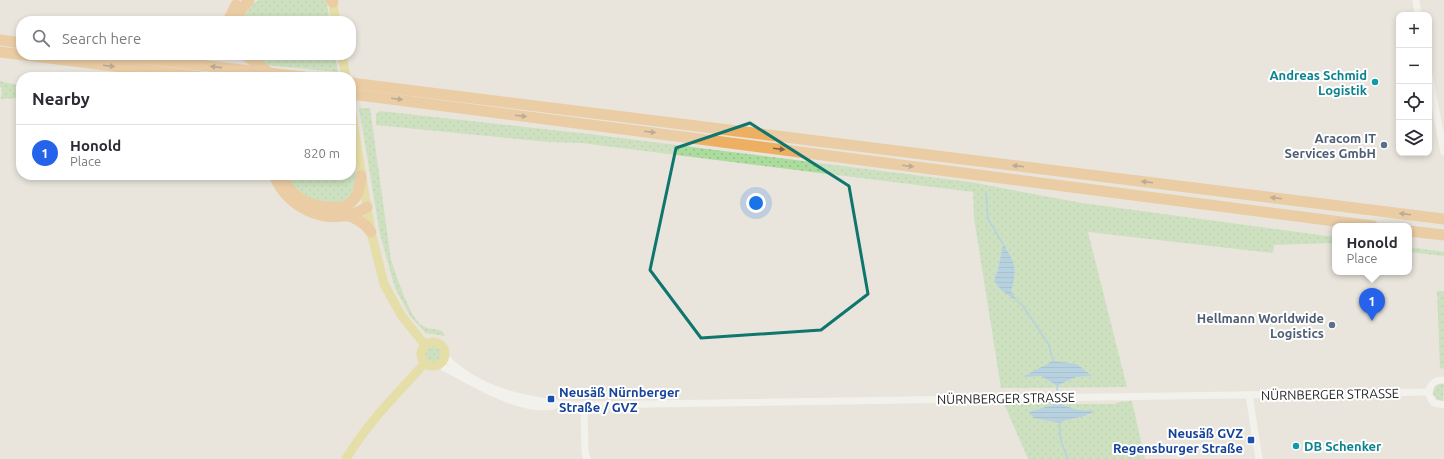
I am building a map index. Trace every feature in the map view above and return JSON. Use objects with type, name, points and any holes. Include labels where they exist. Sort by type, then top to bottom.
[{"type":"highway","points":[[231,16],[240,0]]},
{"type":"highway","points":[[239,16],[241,10],[250,0]]},
{"type":"highway","points":[[0,40],[16,42]]},
{"type":"highway","points":[[0,52],[16,54]]},
{"type":"highway","points":[[65,60],[162,72]]},
{"type":"highway","points":[[148,60],[260,72]]},
{"type":"highway","points":[[155,61],[161,60]]},
{"type":"highway","points":[[252,60],[268,72]]},
{"type":"highway","points":[[356,84],[1444,219]]},
{"type":"highway","points":[[356,94],[1350,223]]},
{"type":"highway","points":[[277,180],[284,194],[291,202],[308,212],[321,216],[344,211],[357,196],[360,189],[361,176]]},
{"type":"highway","points":[[285,180],[290,190],[304,201],[319,207],[344,211],[361,211],[367,207]]},
{"type":"highway","points":[[344,211],[360,220],[371,232]]},
{"type":"highway","points":[[1412,231],[1444,235]]},
{"type":"main road","points":[[332,1],[335,16]]},
{"type":"main road","points":[[343,60],[345,72]]},
{"type":"main road","points":[[356,141],[371,232],[384,284],[401,315],[425,345]]},
{"type":"main road","points":[[433,342],[440,344],[445,351],[445,357],[440,365],[432,366],[425,364],[421,354],[425,345],[433,342]]},
{"type":"main road","points":[[346,459],[357,440],[375,418],[425,364]]},
{"type":"street","points":[[1416,0],[1418,12]]},
{"type":"street","points":[[1431,84],[1444,152]]},
{"type":"street","points":[[445,357],[463,372],[492,390]]},
{"type":"street","points":[[440,365],[472,384],[492,390]]},
{"type":"street","points":[[1444,380],[1440,380],[1432,384],[1429,392],[1429,396],[1434,403],[1444,405]]},
{"type":"street","name":"NÜRNBERGER STRASSE","points":[[492,390],[558,404],[584,406],[1429,392]]},
{"type":"street","points":[[1249,395],[1259,459]]},
{"type":"street","points":[[584,406],[585,452],[587,459]]},
{"type":"highlighted area","points":[[750,123],[849,186],[868,294],[821,330],[701,338],[650,270],[676,148]]},
{"type":"green space","points":[[259,0],[326,0],[329,16],[245,16],[252,4]]},
{"type":"green space","points":[[258,60],[336,60],[338,72],[264,65]]},
{"type":"green space","points":[[0,81],[16,85],[16,98],[1,99],[2,88],[0,87]]},
{"type":"green space","points":[[359,108],[370,108],[391,260],[399,284],[411,311],[419,323],[427,328],[442,331],[445,336],[426,333],[410,316],[395,288],[380,234]]},
{"type":"green space","points":[[380,111],[589,134],[970,182],[1082,203],[1332,237],[1332,243],[1274,245],[1273,253],[1088,232],[1127,387],[1001,388],[974,218],[973,192],[581,143],[549,142],[376,125],[376,114]],"holes":[[[1003,245],[1015,276],[1010,291],[1016,300],[994,280]],[[1041,376],[1091,376],[1076,377],[1057,386]]]},
{"type":"green space","points":[[286,180],[356,180],[354,193],[342,205],[313,204]]},
{"type":"green space","points":[[1412,247],[1444,252],[1444,256],[1412,252]]},
{"type":"green space","points":[[1437,291],[1444,291],[1444,369],[1440,368]]},
{"type":"green space","points":[[433,345],[440,348],[443,355],[440,362],[433,365],[426,362],[423,355],[426,348]]},
{"type":"green space","points":[[1441,383],[1444,384],[1443,401],[1438,400],[1433,394],[1435,386]]},
{"type":"green space","points":[[1069,401],[1073,404],[1115,404],[1119,402],[1132,401],[1145,459],[1028,459],[1005,406],[1007,402]],"holes":[[[1058,403],[1077,410],[1094,412],[1060,423],[1029,412]]]},
{"type":"water","points":[[1003,244],[1013,261],[1015,271],[1011,291],[1017,301],[1001,290],[994,280],[998,269]]},
{"type":"water","points":[[1053,361],[1077,364],[1092,376],[1076,377],[1057,386],[1041,376],[1022,377]]},
{"type":"water","points":[[1058,403],[1077,410],[1095,411],[1086,416],[1069,419],[1060,423],[1034,418],[1029,412]]},
{"type":"waterway","points":[[986,192],[988,219],[1003,244]]},
{"type":"waterway","points":[[1017,301],[1023,306],[1049,345],[1053,361]]},
{"type":"waterway","points":[[1057,386],[1058,396]]},
{"type":"waterway","points":[[1060,423],[1060,437],[1068,459]]},
{"type":"place","name":"Andreas Schmid Logistik","points":[[1375,82]]},
{"type":"place","name":"Aracom IT Services GmbH","points":[[1384,145]]},
{"type":"place","name":"Honold","points":[[1372,321]]},
{"type":"place","name":"Hellmann Worldwide Logistics","points":[[1332,325]]},
{"type":"place","name":"Neusäß Nürnberger Straße / GVZ","points":[[551,399]]},
{"type":"place","name":"Neusäß GVZ Regensburger Straße","points":[[1251,440]]},
{"type":"place","name":"DB Schenker","points":[[1296,446]]}]
